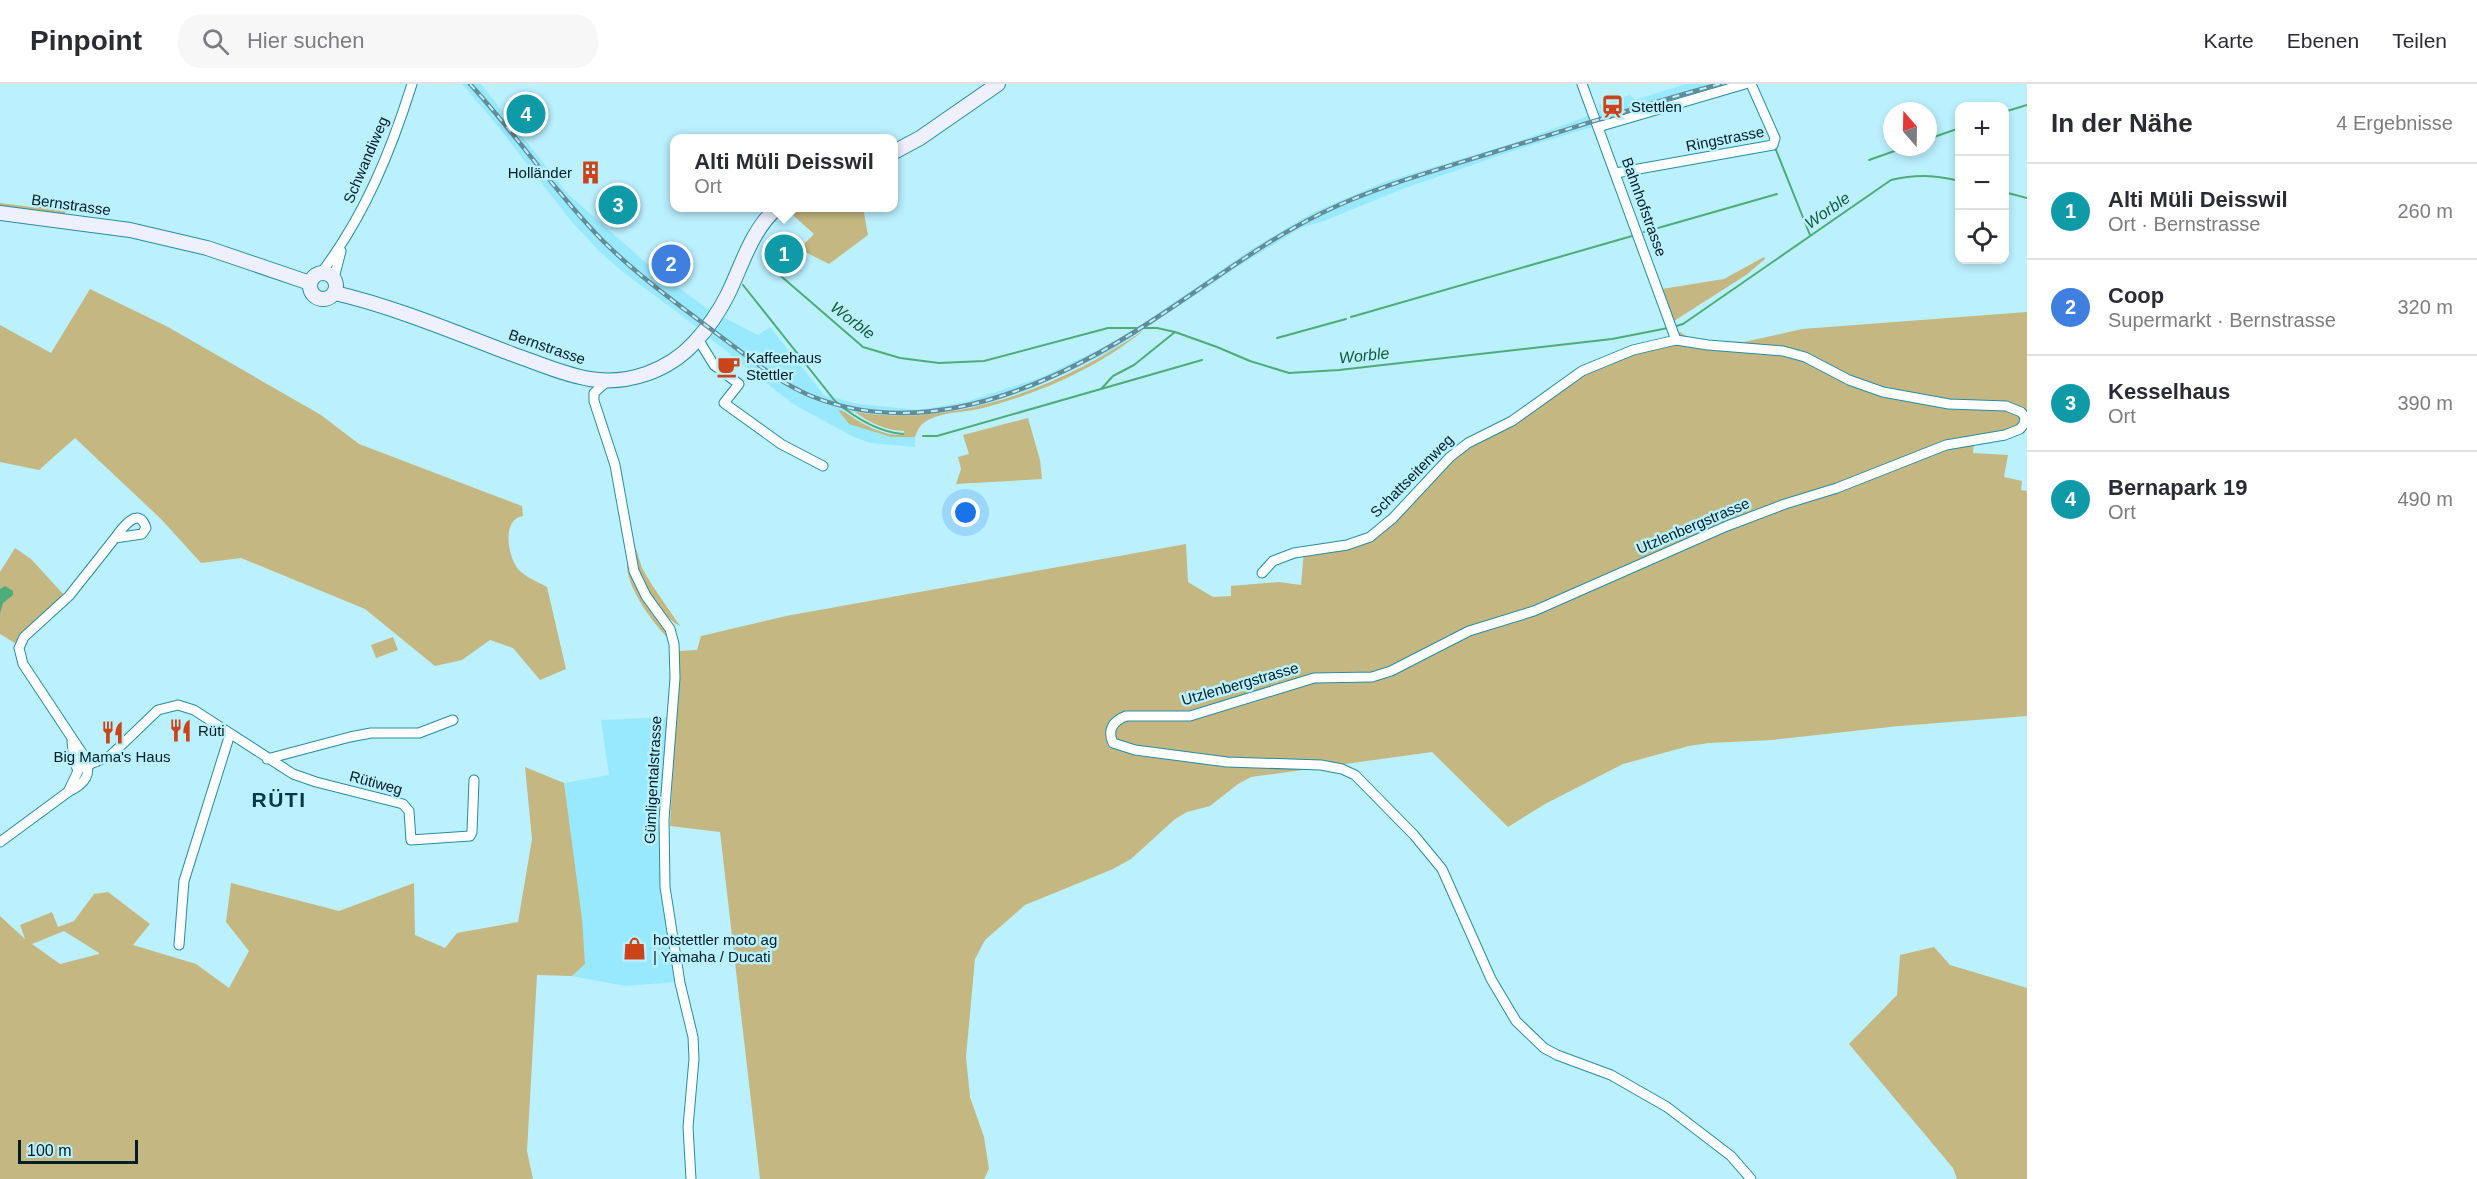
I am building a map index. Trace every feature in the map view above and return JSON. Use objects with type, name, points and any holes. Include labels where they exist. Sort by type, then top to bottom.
[{"type":"main road","points":[[898,150],[920,138],[998,84]]},
{"type":"main road","name":"Bernstrasse","points":[[0,213],[130,230],[207,248],[310,283],[311,291],[319,299],[330,298],[330,281],[406,315],[552,368],[604,380],[630,378],[656,370],[674,361],[698,339],[721,307],[760,226],[773,212]]},
{"type":"main road","points":[[310,283],[314,276],[330,281]]},
{"type":"street","name":"Schwandiweg","points":[[330,281],[342,246],[384,162],[412,84]]},
{"type":"street","name":"Bahnhofstrasse","points":[[1582,84],[1675,337]]},
{"type":"street","points":[[1598,127],[1745,84]]},
{"type":"street","name":"Ringstrasse","points":[[1616,173],[1773,145],[1775,138],[1751,84]]},
{"type":"street","name":"Schwandiweg","points":[[330,281],[342,246]]},
{"type":"street","name":"Utzlenbergstrasse","points":[[1675,337],[1708,345],[1783,351],[1805,357],[1849,380],[1883,392],[1949,404],[2006,406],[2021,412],[2026,417],[2024,424],[2014,433],[1946,445],[1837,488],[1785,504],[1727,526],[1534,612],[1468,631],[1391,671],[1357,679],[1314,678],[1190,716],[1126,716],[1117,720],[1111,728],[1110,735],[1113,743],[1135,750],[1227,762],[1321,765],[1342,769],[1355,775],[1439,864],[1491,979],[1516,1021],[1544,1048],[1611,1075],[1667,1107],[1731,1156],[1751,1179]]},
{"type":"street","name":"Schattseitenweg","points":[[1262,573],[1273,561],[1294,553],[1347,545],[1370,537],[1393,518],[1450,457],[1468,443],[1512,421],[1582,371],[1633,350],[1675,337]]},
{"type":"street","points":[[698,339],[714,365],[739,384],[724,403],[767,436],[823,466]]},
{"type":"street","name":"Gümligentalstrasse","points":[[584,377],[584,383],[594,396],[614,459],[634,571],[646,596],[670,629],[674,644],[675,678],[664,820],[665,887],[680,983],[693,1037],[694,1059],[687,1127],[691,1179]]},
{"type":"street","points":[[594,396],[604,380]]},
{"type":"street","points":[[0,842],[85,782],[89,774],[88,765],[79,747],[71,739],[23,664],[19,648],[24,637],[69,596],[115,538]]},
{"type":"street","name":"Rütiweg","points":[[78,769],[110,756],[155,712],[166,706],[178,705],[191,708],[293,774],[403,804],[409,812],[411,840],[470,836],[474,780]]},
{"type":"street","points":[[267,759],[372,733],[419,733],[453,720]]},
{"type":"street","points":[[180,945],[182,891],[186,871],[230,734]]},
{"type":"street","points":[[68,792],[78,769],[74,760],[71,739]]},
{"type":"shaded area","points":[[462,84],[481,84],[568,194],[652,268],[709,310],[758,335],[770,327],[824,395],[858,404],[919,410],[965,402],[1042,377],[1108,345],[1252,249],[1314,212],[1384,182],[1514,143],[1588,116],[1600,110],[1599,105],[1630,95],[1635,100],[1686,84],[1736,84],[1516,150],[1405,188],[1321,222],[1302,227],[1111,351],[1031,389],[987,404],[933,415],[882,416],[838,410],[866,429],[877,433],[891,437],[915,437],[915,447],[870,443],[852,436],[793,404],[623,272],[601,253],[571,221]]},
{"type":"shaded area","points":[[0,203],[31,207],[66,207],[65,215],[0,205]]},
{"type":"shaded area","points":[[789,212],[864,212],[868,235],[829,264],[799,249],[814,234]]},
{"type":"shaded area","points":[[1764,257],[1765,259],[1746,275],[1674,321],[1662,289],[1724,279]]},
{"type":"shaded area","points":[[90,289],[168,327],[321,415],[359,444],[522,506],[523,516],[516,519],[509,531],[511,556],[521,572],[547,587],[566,669],[540,680],[513,648],[490,640],[462,660],[435,666],[365,609],[241,558],[201,563],[161,519],[75,438],[39,470],[0,462],[0,325],[51,353]]},
{"type":"shaded area","points":[[2027,312],[2027,427],[1974,442],[1973,453],[2008,455],[2004,477],[2022,481],[2021,490],[2027,491],[2027,716],[1689,746],[1623,764],[1545,804],[1508,827],[1432,752],[1251,777],[1210,806],[1187,812],[1175,819],[1131,859],[1113,869],[1025,905],[985,940],[975,959],[966,1057],[970,1097],[984,1137],[989,1169],[984,1179],[760,1179],[720,832],[670,826],[679,651],[697,650],[701,636],[786,616],[1186,544],[1188,582],[1213,597],[1231,596],[1231,586],[1279,582],[1301,585],[1304,550],[1364,540],[1450,457],[1500,428],[1582,371],[1668,342],[1680,332],[1692,340],[1744,342],[1802,329]]},
{"type":"shaded area","points":[[1144,330],[1107,356],[1068,378],[1004,402],[931,418],[922,425],[915,437],[891,437],[849,424],[838,410],[878,430],[903,435],[904,431],[878,425],[855,412],[893,415],[931,414],[969,408],[1006,398],[1078,369],[1112,351]]},
{"type":"shaded area","points":[[1028,418],[1040,460],[1042,479],[956,484],[961,469],[958,457],[969,454],[963,435]]},
{"type":"shaded area","points":[[15,548],[31,559],[64,595],[15,643],[0,634],[0,572]]},
{"type":"shaded area","points":[[636,549],[642,568],[680,626],[663,613],[649,593],[639,571],[634,550]]},
{"type":"shaded area","points":[[627,564],[644,601],[663,626],[667,637],[647,613],[635,593]]},
{"type":"shaded area","points":[[5,586],[13,591],[13,595],[3,603],[0,613],[0,589]]},
{"type":"shaded area","points":[[393,637],[398,650],[376,658],[371,645]]},
{"type":"shaded area","points":[[669,717],[662,771],[661,825],[676,982],[625,986],[572,976],[585,964],[564,783],[609,775],[601,720]]},
{"type":"shaded area","points":[[525,767],[564,783],[582,919],[585,964],[572,976],[537,975],[527,1151],[533,1179],[0,1179],[0,916],[25,939],[20,925],[52,912],[58,927],[74,921],[94,894],[108,892],[150,924],[133,945],[196,964],[229,988],[249,951],[226,922],[231,883],[339,911],[414,883],[415,935],[445,948],[457,933],[518,922],[532,839]],"holes":[[[64,931],[99,953],[60,964],[32,944]]]},
{"type":"shaded area","points":[[1934,947],[1950,965],[2027,988],[2027,1179],[1957,1179],[1953,1168],[1849,1044],[1897,995],[1900,955]]},
{"type":"waterway","points":[[2009,110],[2027,105]]},
{"type":"waterway","points":[[1937,136],[1955,130]]},
{"type":"waterway","points":[[1776,150],[1810,235]]},
{"type":"waterway","points":[[1869,160],[1883,155]]},
{"type":"waterway","name":"Worble","points":[[1673,327],[1683,324],[1891,180],[1926,176],[1955,180]]},
{"type":"waterway","name":"Worble","points":[[2009,193],[2027,198]]},
{"type":"waterway","points":[[1644,232],[1777,194]]},
{"type":"waterway","points":[[1351,317],[1632,236]]},
{"type":"waterway","name":"Worble","points":[[767,264],[863,347],[900,358],[939,363],[984,361],[1108,328],[1157,328],[1175,332],[1250,361],[1289,373],[1339,370],[1612,339],[1668,328]]},
{"type":"waterway","points":[[743,285],[835,401],[866,423],[893,433],[903,434]]},
{"type":"waterway","points":[[1277,338],[1346,319]]},
{"type":"waterway","points":[[1102,388],[1113,376],[1134,365],[1175,332]]},
{"type":"waterway","points":[[923,436],[937,436],[1202,360]]},
{"type":"railway","points":[[470,84],[584,221],[630,266],[675,302],[764,369],[811,396],[855,409],[900,413],[945,409],[990,400],[1033,385],[1115,344],[1290,230],[1339,205],[1442,168],[1720,84]]},
{"type":"place","name":"Stettlen","points":[[1613,107]]},
{"type":"place","name":"Bernapark 19","points":[[526,114]]},
{"type":"place","name":"Holländer","points":[[590,173]]},
{"type":"place","name":"Kesselhaus","points":[[618,205]]},
{"type":"place","name":"Alti Müli Deisswil","points":[[784,254]]},
{"type":"place","name":"Coop","points":[[671,264]]},
{"type":"place","name":"Kaffeehaus Stettler","points":[[728,367]]},
{"type":"place","name":"Rüti","points":[[180,731]]},
{"type":"place","name":"Big Mama's Haus","points":[[112,733]]},
{"type":"place","name":"hotstettler moto ag | Yamaha / Ducati","points":[[635,949]]},
{"type":"district","name":"RÜTI","points":[[279,800]]}]
